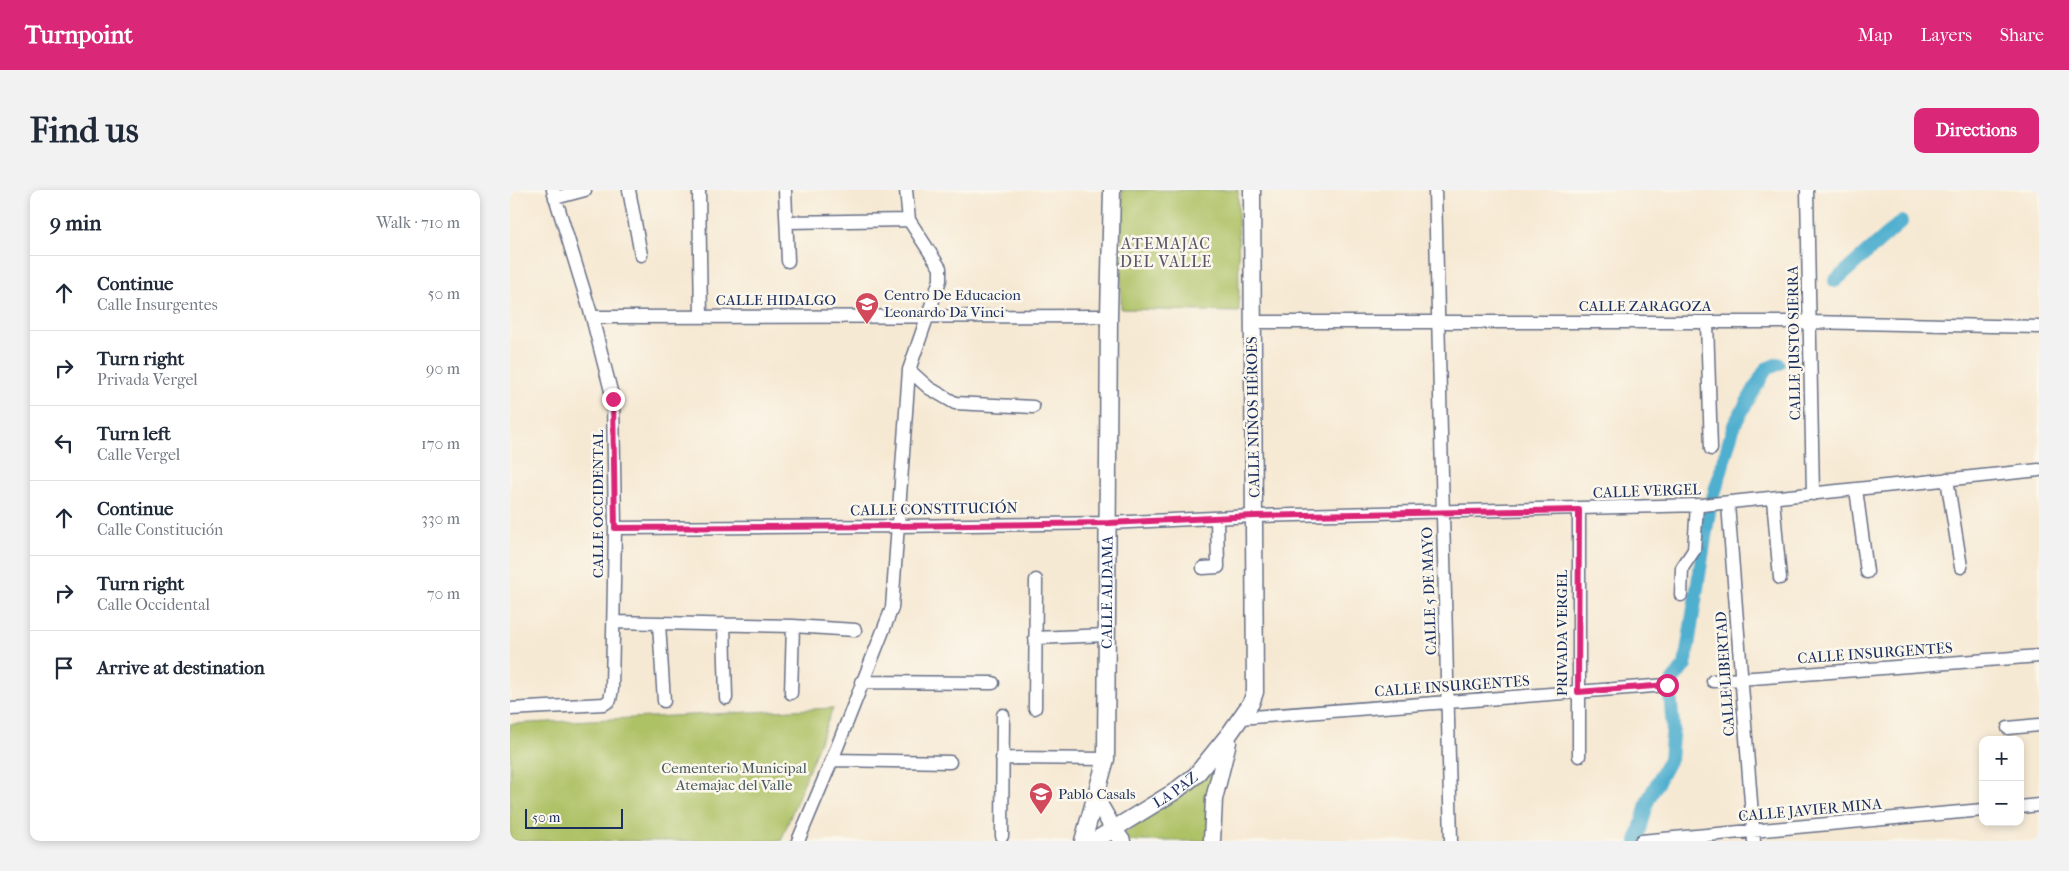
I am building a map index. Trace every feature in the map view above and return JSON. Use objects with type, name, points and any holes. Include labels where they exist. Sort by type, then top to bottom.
[{"type":"street","points":[[554,194],[585,190]]},
{"type":"street","points":[[629,190],[641,255]]},
{"type":"street","points":[[699,190],[701,317]]},
{"type":"street","points":[[785,190],[788,261]]},
{"type":"street","points":[[798,841],[892,608],[896,526],[909,370],[940,280],[940,268],[909,220],[906,190]]},
{"type":"street","name":"CALLE ALDAMA","points":[[1083,841],[1106,759],[1109,316],[1112,190]]},
{"type":"street","name":"CALLE NIÑOS HÉROES","points":[[1240,718],[1251,703],[1255,692],[1252,190]]},
{"type":"street","name":"CALLE 5 DE MAYO","points":[[1435,190],[1451,841]]},
{"type":"street","name":"CALLE JUSTO SIERRA","points":[[1807,190],[1813,494]]},
{"type":"street","name":"CALLE OCCIDENTAL","points":[[510,709],[604,704],[610,700],[612,688],[615,528],[613,399],[592,317],[554,194]]},
{"type":"street","points":[[787,222],[909,220]]},
{"type":"street","name":"CALLE HIDALGO","points":[[592,317],[1109,316]]},
{"type":"street","name":"CALLE ZARAGOZA","points":[[1252,322],[1809,322],[2039,327]]},
{"type":"street","points":[[1707,322],[1711,448]]},
{"type":"street","points":[[909,370],[929,388],[956,403],[1034,407]]},
{"type":"street","name":"CALLE VERGEL","points":[[1254,516],[1579,510],[1725,504],[2039,470]]},
{"type":"street","points":[[1948,479],[1961,567]]},
{"type":"street","points":[[1856,490],[1867,572]]},
{"type":"street","points":[[1773,499],[1780,578]]},
{"type":"street","name":"CALLE LIBERTAD","points":[[1725,504],[1742,679],[1754,836]]},
{"type":"street","points":[[1681,595],[1682,568],[1694,550],[1699,505]]},
{"type":"street","name":"PRIVADA VERGEL","points":[[1579,510],[1579,756]]},
{"type":"street","name":"CALLE CONSTITUCIÓN","points":[[615,528],[1109,523],[1254,516]]},
{"type":"street","points":[[1203,568],[1218,567],[1216,518]]},
{"type":"street","points":[[1035,708],[1036,580]]},
{"type":"street","points":[[614,622],[792,626],[855,630]]},
{"type":"street","points":[[659,624],[664,701]]},
{"type":"street","points":[[724,624],[726,698]]},
{"type":"street","points":[[791,693],[792,626]]},
{"type":"street","points":[[1036,638],[1107,635]]},
{"type":"street","name":"CALLE INSURGENTES","points":[[1713,681],[2039,656]]},
{"type":"street","points":[[861,682],[994,683]]},
{"type":"street","name":"CALLE INSURGENTES","points":[[1240,718],[1667,685]]},
{"type":"street","points":[[1002,836],[1003,715]]},
{"type":"street","name":"LA PAZ","points":[[1094,841],[1118,836],[1196,775],[1240,718]]},
{"type":"street","points":[[2008,728],[2039,725]]},
{"type":"street","points":[[1212,841],[1216,790],[1230,733]]},
{"type":"street","points":[[1002,758],[1106,759]]},
{"type":"street","points":[[832,760],[950,762]]},
{"type":"street","points":[[1095,797],[1118,836]]},
{"type":"street","points":[[2024,807],[2039,805]]},
{"type":"street","name":"CALLE JAVIER MINA","points":[[1646,841],[1754,836],[1979,810]]},
{"type":"green space","points":[[1122,190],[1238,190],[1239,312],[1121,309]]},
{"type":"green space","name":"Cementerio Municipal Atemajac del Valle","points":[[833,708],[781,841],[510,841],[510,724]]},
{"type":"green space","points":[[1221,757],[1210,841],[1129,841],[1124,834],[1158,809]]},
{"type":"waterway","points":[[1835,281],[1901,222]]},
{"type":"waterway","points":[[1637,841],[1648,800],[1670,759],[1673,727],[1670,694],[1673,680],[1685,665],[1709,512],[1734,425],[1766,369],[1778,364]]},
{"type":"place","name":"Centro De Educacion Leonardo Da Vinci","points":[[867,325]]},
{"type":"place","name":"Pablo Casals","points":[[1041,815]]},
{"type":"district","name":"ATEMAJAC DEL VALLE","points":[[1166,252]]},
{"type":"route","points":[[613,399],[615,528],[1109,523],[1254,516],[1579,510],[1578,692],[1667,685]]}]
